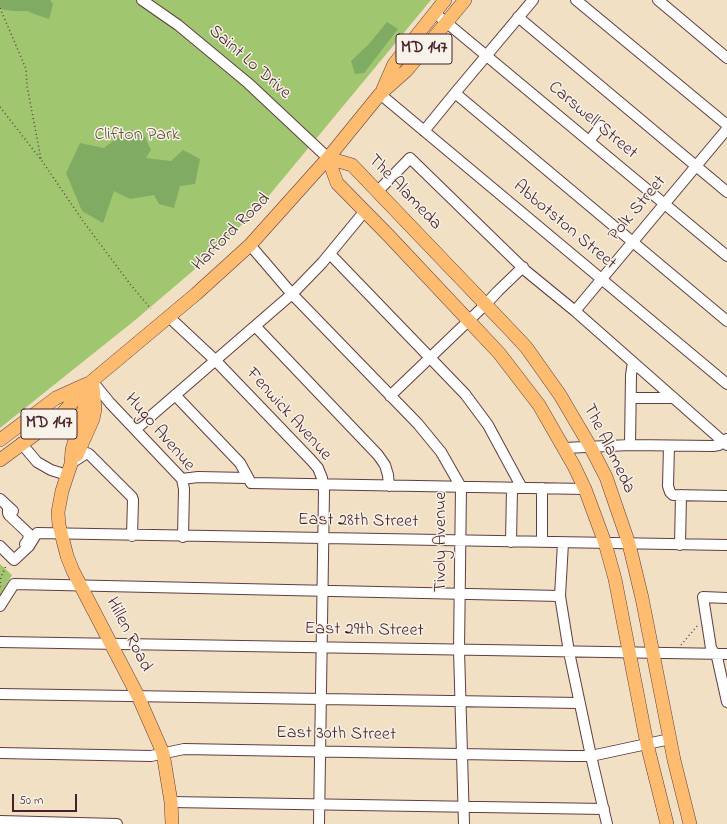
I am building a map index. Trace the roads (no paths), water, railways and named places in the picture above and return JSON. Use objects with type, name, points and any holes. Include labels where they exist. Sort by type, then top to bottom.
[{"type":"main road","name":"Harford Road","points":[[380,94],[394,64],[445,0]]},
{"type":"main road","name":"Harford Road","points":[[0,460],[60,416],[92,381],[169,317],[250,245],[328,158],[380,94],[406,71],[465,0]]},
{"type":"main road","name":"The Alameda","points":[[328,158],[352,165],[486,304],[530,353],[560,395],[590,446],[606,477],[630,544],[674,760],[690,824]]},
{"type":"main road","points":[[328,158],[337,184],[390,237],[499,353],[528,390],[552,426],[585,489],[605,543],[615,579],[648,744],[667,824]]},
{"type":"main road","name":"Harford Road","points":[[0,440],[56,398],[92,381]]},
{"type":"main road","name":"Hillen Road","points":[[92,381],[62,492],[58,512],[61,535],[67,556],[138,696],[164,753],[171,802],[172,824]]},
{"type":"main road","name":"Hillen Road","points":[[69,469],[79,453],[93,419],[95,404],[92,381]]},
{"type":"main road","points":[[60,416],[70,420],[73,425],[76,439]]},
{"type":"street","name":"Saint Lo Drive","points":[[142,0],[178,25],[248,83],[328,158]]},
{"type":"street","points":[[424,131],[533,0]]},
{"type":"street","points":[[576,0],[727,125]]},
{"type":"street","points":[[658,0],[727,58]]},
{"type":"street","name":"Carswell Street","points":[[435,13],[727,256]]},
{"type":"street","points":[[518,17],[727,192]]},
{"type":"street","points":[[456,93],[727,321]]},
{"type":"street","name":"Abbotston Street","points":[[380,94],[727,384]]},
{"type":"street","points":[[589,142],[601,126]]},
{"type":"street","name":"Polk Street","points":[[575,311],[727,129]]},
{"type":"street","points":[[378,191],[410,158],[523,267],[726,442],[713,446],[590,446],[564,448]]},
{"type":"street","points":[[136,429],[215,360],[256,327],[292,294],[330,254],[364,212]]},
{"type":"street","name":"Tivoly Avenue","points":[[250,245],[292,294],[418,424],[441,452],[461,487],[458,650],[464,824]]},
{"type":"street","points":[[330,254],[465,394],[488,425],[522,488]]},
{"type":"street","points":[[390,396],[523,267]]},
{"type":"street","name":"Fenwick Avenue","points":[[169,317],[215,360],[318,468],[324,485],[319,824]]},
{"type":"street","points":[[256,327],[378,456],[385,465],[390,486]]},
{"type":"street","points":[[630,446],[633,362]]},
{"type":"street","name":"Hugo Avenue","points":[[92,381],[110,403],[182,479],[184,489],[184,537]]},
{"type":"street","points":[[175,395],[240,463],[251,483],[585,489]]},
{"type":"street","points":[[631,398],[674,398]]},
{"type":"street","points":[[21,444],[37,462],[51,470],[69,469],[87,453],[90,454],[132,498],[132,536]]},
{"type":"street","points":[[669,446],[668,486],[673,495],[727,496]]},
{"type":"street","points":[[182,479],[198,477],[248,478]]},
{"type":"street","points":[[511,542],[512,488]]},
{"type":"street","points":[[542,488],[542,542]]},
{"type":"street","points":[[680,544],[681,495]]},
{"type":"street","points":[[0,499],[37,533],[29,546],[10,562],[0,546]]},
{"type":"street","points":[[0,517],[8,507]]},
{"type":"street","points":[[0,541],[12,551],[15,551],[20,550],[28,540],[29,536],[29,534],[9,515],[8,507]]},
{"type":"street","name":"East 28th Street","points":[[37,533],[61,535],[727,545]]},
{"type":"street","points":[[563,543],[560,596],[579,703],[607,824]]},
{"type":"street","points":[[0,606],[14,584],[560,596]]},
{"type":"street","points":[[727,598],[703,597],[711,648],[717,657],[727,702]]},
{"type":"street","name":"East 29th Street","points":[[0,642],[727,654]]},
{"type":"street","points":[[0,694],[579,703]]},
{"type":"street","name":"East 30th Street","points":[[0,753],[151,756],[184,749],[591,756],[670,740]]},
{"type":"street","points":[[171,802],[604,809]]},
{"type":"street","points":[[0,821],[117,824]]},
{"type":"park label","name":"Clifton Park","points":[[137,136]]}]
